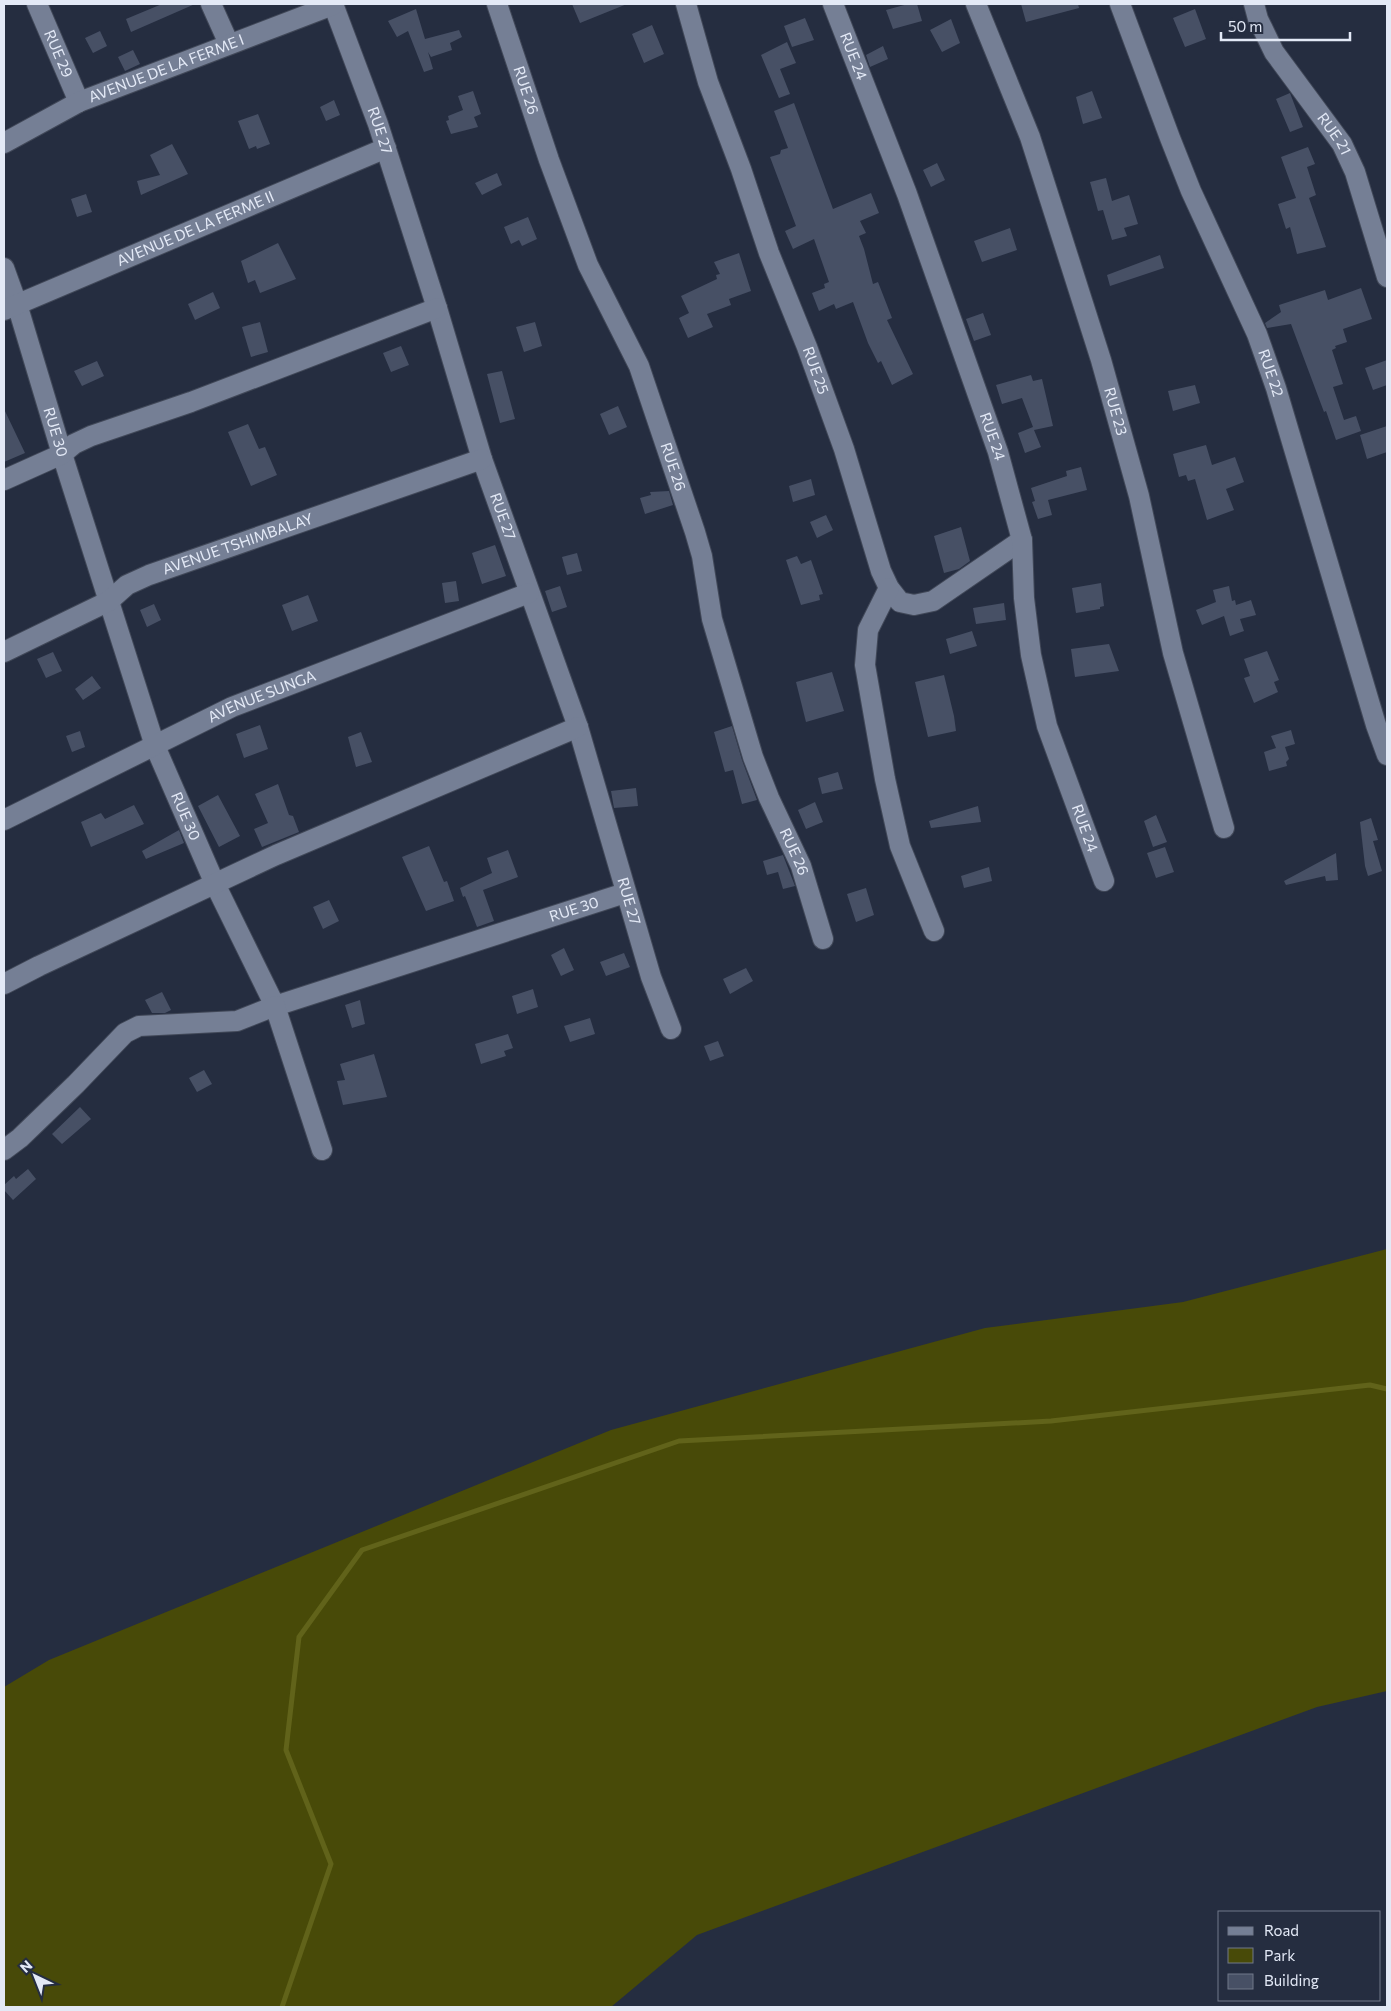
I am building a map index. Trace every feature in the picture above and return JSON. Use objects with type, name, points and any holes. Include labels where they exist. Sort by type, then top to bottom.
[{"type":"street","name":"RUE 29","points":[[37,4],[79,102]]},
{"type":"street","points":[[211,4],[229,44]]},
{"type":"street","name":"AVENUE DE LA FERME I","points":[[4,143],[79,102],[333,4]]},
{"type":"street","name":"RUE 27","points":[[333,4],[386,148],[437,308],[482,459],[578,727],[625,893],[651,977],[671,1029]]},
{"type":"street","name":"RUE 26","points":[[497,4],[549,160],[588,265],[639,366],[696,532],[702,556],[712,619],[752,757],[801,866],[823,939]]},
{"type":"street","name":"RUE 25","points":[[686,4],[708,82],[741,169],[769,254],[807,347],[844,449],[881,571],[889,588],[900,602],[914,604],[933,600],[1022,540]]},
{"type":"street","name":"RUE 24","points":[[833,4],[907,194],[970,368],[998,452],[1022,540],[1024,598],[1031,655],[1047,726],[1104,881]]},
{"type":"street","name":"RUE 23","points":[[976,4],[1030,137],[1101,360],[1139,496],[1173,653],[1224,828]]},
{"type":"street","name":"RUE 22","points":[[1120,4],[1192,192],[1257,334],[1276,388],[1376,725],[1387,756]]},
{"type":"street","name":"RUE 21","points":[[1254,4],[1258,19],[1274,52],[1342,144],[1355,172],[1387,277]]},
{"type":"street","name":"AVENUE DE LA FERME II","points":[[11,307],[386,148]]},
{"type":"street","name":"RUE 30","points":[[4,268],[11,307],[62,454],[155,746],[215,884],[275,1006],[625,893]]},
{"type":"street","points":[[4,480],[62,454],[74,444],[91,436],[190,402],[437,308]]},
{"type":"street","name":"AVENUE TSHIMBALAY","points":[[4,652],[109,601],[127,585],[149,575],[482,459]]},
{"type":"street","points":[[889,588],[868,630],[865,665],[885,779],[900,846],[934,930]]},
{"type":"street","name":"AVENUE SUNGA","points":[[4,820],[232,707],[529,593]]},
{"type":"street","points":[[4,984],[38,966],[276,855],[578,727]]},
{"type":"street","points":[[4,1150],[20,1138],[76,1084],[125,1033],[139,1026],[236,1021],[275,1006],[322,1150]]},
{"type":"green space","points":[[1387,1249],[1387,1691],[1317,1707],[697,1935],[611,2007],[4,2007],[4,1687],[49,1660],[611,1430],[985,1328],[1183,1302]]},
{"type":"building","points":[[162,4],[195,4],[131,32],[126,19]]},
{"type":"building","points":[[572,4],[627,4],[580,23]]},
{"type":"building","points":[[908,4],[917,4],[922,21],[893,29],[886,10]]},
{"type":"building","points":[[1021,4],[1078,4],[1079,8],[1026,22]]},
{"type":"building","points":[[416,9],[425,39],[459,30],[462,37],[450,43],[452,50],[431,57],[428,52],[433,69],[424,72],[408,31],[397,37],[388,21]]},
{"type":"building","points":[[1195,9],[1206,39],[1185,47],[1173,18]]},
{"type":"building","points":[[805,18],[814,40],[792,47],[784,26]]},
{"type":"building","points":[[951,19],[960,43],[942,52],[930,30]]},
{"type":"building","points":[[652,25],[664,54],[644,63],[632,34]]},
{"type":"building","points":[[100,31],[107,46],[93,53],[85,38]]},
{"type":"building","points":[[787,42],[796,63],[780,69],[790,94],[779,98],[761,55]]},
{"type":"building","points":[[883,46],[888,59],[870,67],[866,55]]},
{"type":"building","points":[[133,50],[140,64],[125,71],[118,57]]},
{"type":"building","points":[[473,91],[481,114],[474,117],[478,127],[451,134],[446,121],[449,120],[448,116],[463,110],[458,96]]},
{"type":"building","points":[[1092,91],[1102,118],[1083,124],[1076,97]]},
{"type":"building","points":[[1290,93],[1303,127],[1290,132],[1276,99]]},
{"type":"building","points":[[334,100],[340,115],[326,121],[320,107]]},
{"type":"building","points":[[794,103],[833,209],[871,193],[879,213],[860,221],[866,233],[859,236],[873,284],[878,282],[892,318],[887,320],[913,374],[892,385],[881,361],[878,363],[868,343],[853,302],[836,309],[834,304],[819,311],[812,293],[825,288],[824,284],[829,282],[814,239],[793,249],[785,231],[796,226],[770,157],[780,154],[781,150],[788,148],[774,111]]},
{"type":"building","points":[[258,114],[270,144],[257,149],[256,146],[249,149],[238,121]]},
{"type":"building","points":[[172,144],[188,174],[141,195],[137,181],[160,175],[150,155]]},
{"type":"building","points":[[1308,147],[1315,164],[1307,167],[1316,195],[1309,198],[1326,247],[1297,254],[1290,227],[1286,229],[1278,204],[1296,198],[1281,157]]},
{"type":"building","points":[[937,163],[945,180],[931,187],[923,170]]},
{"type":"building","points":[[497,173],[502,185],[482,195],[475,183]]},
{"type":"building","points":[[1106,178],[1112,201],[1129,195],[1138,224],[1124,228],[1127,236],[1112,240],[1103,210],[1098,211],[1090,182]]},
{"type":"building","points":[[86,194],[92,212],[77,217],[71,199]]},
{"type":"building","points":[[528,217],[537,239],[522,246],[519,240],[511,244],[504,227]]},
{"type":"building","points":[[1010,228],[1017,250],[982,262],[974,241]]},
{"type":"building","points":[[278,243],[296,279],[260,293],[255,280],[248,283],[241,261]]},
{"type":"building","points":[[739,253],[751,291],[729,299],[731,305],[707,314],[713,327],[688,338],[679,318],[689,313],[681,296],[717,279],[716,275],[720,274],[714,262]]},
{"type":"building","points":[[1160,255],[1164,268],[1110,286],[1107,275]]},
{"type":"building","points":[[1361,288],[1372,319],[1343,329],[1347,342],[1335,346],[1336,348],[1332,350],[1343,384],[1333,387],[1344,420],[1356,416],[1361,431],[1336,440],[1291,324],[1267,328],[1265,323],[1281,312],[1279,305],[1325,290],[1328,300]]},
{"type":"building","points":[[213,292],[220,308],[195,320],[188,304]]},
{"type":"building","points":[[983,313],[991,335],[974,341],[966,319]]},
{"type":"building","points":[[260,322],[268,352],[251,357],[242,327]]},
{"type":"building","points":[[535,322],[542,346],[524,352],[516,327]]},
{"type":"building","points":[[401,346],[409,365],[391,372],[383,353]]},
{"type":"building","points":[[1387,360],[1387,385],[1373,390],[1365,368]]},
{"type":"building","points":[[97,361],[104,376],[82,386],[74,371]]},
{"type":"building","points":[[502,371],[515,419],[500,423],[487,374]]},
{"type":"building","points":[[1031,375],[1033,381],[1042,379],[1053,426],[1034,430],[1041,447],[1025,453],[1018,433],[1033,427],[1022,398],[1002,404],[996,385]]},
{"type":"building","points":[[1195,385],[1200,403],[1173,411],[1168,391]]},
{"type":"building","points":[[618,406],[627,427],[609,435],[600,414]]},
{"type":"building","points":[[4,409],[25,453],[4,462]]},
{"type":"building","points":[[248,424],[259,449],[265,447],[277,475],[251,486],[228,432]]},
{"type":"building","points":[[1387,426],[1387,452],[1367,459],[1360,435]]},
{"type":"building","points":[[1206,445],[1212,465],[1235,457],[1244,482],[1226,489],[1234,510],[1207,520],[1195,479],[1188,481],[1186,475],[1179,477],[1173,454]]},
{"type":"building","points":[[1081,467],[1087,490],[1048,500],[1052,515],[1038,519],[1032,502],[1035,501],[1031,488],[1067,476],[1066,471]]},
{"type":"building","points":[[811,479],[815,495],[793,502],[789,486]]},
{"type":"building","points":[[669,491],[673,505],[645,514],[640,498],[651,495],[650,492]]},
{"type":"building","points":[[826,515],[833,530],[817,538],[810,522]]},
{"type":"building","points":[[961,527],[970,561],[959,569],[944,573],[934,536]]},
{"type":"building","points":[[495,545],[506,576],[482,584],[472,553]]},
{"type":"building","points":[[577,553],[582,571],[567,575],[562,557]]},
{"type":"building","points":[[797,556],[801,564],[811,560],[823,594],[819,595],[820,600],[801,605],[786,560]]},
{"type":"building","points":[[456,581],[459,601],[445,603],[442,583]]},
{"type":"building","points":[[1101,583],[1104,606],[1100,607],[1100,609],[1076,613],[1072,588]]},
{"type":"building","points":[[560,586],[567,607],[552,612],[545,591]]},
{"type":"building","points":[[1229,586],[1232,601],[1235,600],[1236,605],[1251,600],[1256,615],[1240,619],[1244,631],[1230,636],[1224,616],[1202,625],[1196,610],[1216,602],[1213,590]]},
{"type":"building","points":[[308,595],[318,621],[292,631],[282,605]]},
{"type":"building","points":[[1004,603],[1006,620],[976,624],[973,608]]},
{"type":"building","points":[[154,604],[161,620],[147,627],[140,610]]},
{"type":"building","points":[[972,631],[977,646],[950,654],[946,639]]},
{"type":"building","points":[[1109,644],[1119,671],[1075,677],[1071,649]]},
{"type":"building","points":[[1267,651],[1279,680],[1274,682],[1278,692],[1254,703],[1244,678],[1250,676],[1244,659]]},
{"type":"building","points":[[53,652],[62,671],[46,678],[37,659]]},
{"type":"building","points":[[832,672],[844,711],[806,722],[796,682]]},
{"type":"building","points":[[944,675],[956,731],[928,737],[915,682]]},
{"type":"building","points":[[92,676],[101,688],[83,700],[75,689]]},
{"type":"building","points":[[260,725],[268,749],[244,758],[236,734]]},
{"type":"building","points":[[732,726],[757,800],[742,804],[733,770],[725,772],[714,732]]},
{"type":"building","points":[[1291,730],[1295,744],[1285,747],[1289,759],[1286,762],[1287,766],[1269,771],[1264,752],[1276,748],[1271,736]]},
{"type":"building","points":[[80,731],[85,747],[72,752],[66,736]]},
{"type":"building","points":[[361,732],[372,762],[356,767],[348,737]]},
{"type":"building","points":[[838,772],[843,789],[822,794],[818,778]]},
{"type":"building","points":[[278,784],[289,815],[293,816],[299,832],[262,847],[254,829],[268,823],[255,794]]},
{"type":"building","points":[[636,788],[638,806],[614,808],[611,791]]},
{"type":"building","points":[[218,795],[240,836],[219,847],[198,806]]},
{"type":"building","points":[[815,802],[823,822],[806,829],[798,810]]},
{"type":"building","points":[[134,805],[144,824],[91,847],[81,822],[101,813],[105,819]]},
{"type":"building","points":[[978,806],[981,822],[931,828],[929,821]]},
{"type":"building","points":[[1156,815],[1167,842],[1153,847],[1144,821]]},
{"type":"building","points":[[1371,818],[1378,840],[1373,841],[1382,871],[1368,876],[1365,866],[1360,822]]},
{"type":"building","points":[[179,830],[184,843],[146,859],[142,851]]},
{"type":"building","points":[[429,846],[444,882],[447,881],[454,901],[426,911],[402,857]]},
{"type":"building","points":[[1165,847],[1174,872],[1156,878],[1147,853]]},
{"type":"building","points":[[508,850],[518,877],[483,890],[494,921],[477,927],[460,888],[492,873],[487,858]]},
{"type":"building","points":[[1336,853],[1338,880],[1326,881],[1325,876],[1286,885],[1284,881]]},
{"type":"building","points":[[783,855],[795,886],[783,889],[778,872],[767,875],[763,861]]},
{"type":"building","points":[[989,867],[992,881],[964,888],[961,876]]},
{"type":"building","points":[[866,888],[874,915],[856,922],[847,894]]},
{"type":"building","points":[[329,900],[339,921],[323,929],[313,907]]},
{"type":"building","points":[[564,948],[574,970],[561,976],[551,955]]},
{"type":"building","points":[[624,953],[630,967],[606,976],[600,962]]},
{"type":"building","points":[[746,968],[753,981],[730,994],[723,979]]},
{"type":"building","points":[[533,989],[538,1007],[517,1014],[512,996]]},
{"type":"building","points":[[162,992],[171,1010],[165,1013],[152,1013],[145,1000]]},
{"type":"building","points":[[360,1000],[365,1024],[352,1028],[345,1005]]},
{"type":"building","points":[[590,1018],[595,1034],[570,1042],[564,1026]]},
{"type":"building","points":[[508,1034],[513,1048],[504,1051],[506,1056],[481,1064],[475,1044]]},
{"type":"building","points":[[718,1041],[724,1056],[710,1061],[704,1046]]},
{"type":"building","points":[[374,1054],[387,1097],[343,1105],[337,1081],[345,1080],[340,1064]]},
{"type":"building","points":[[204,1070],[212,1084],[197,1092],[189,1078]]},
{"type":"building","points":[[80,1107],[91,1119],[62,1144],[52,1134]]},
{"type":"building","points":[[28,1169],[36,1179],[13,1200],[4,1190],[4,1185],[14,1176],[16,1179]]},
{"type":"waterway","points":[[282,2007],[331,1864],[286,1750],[299,1637],[362,1550],[679,1441],[1051,1421],[1370,1385],[1387,1389]]}]
